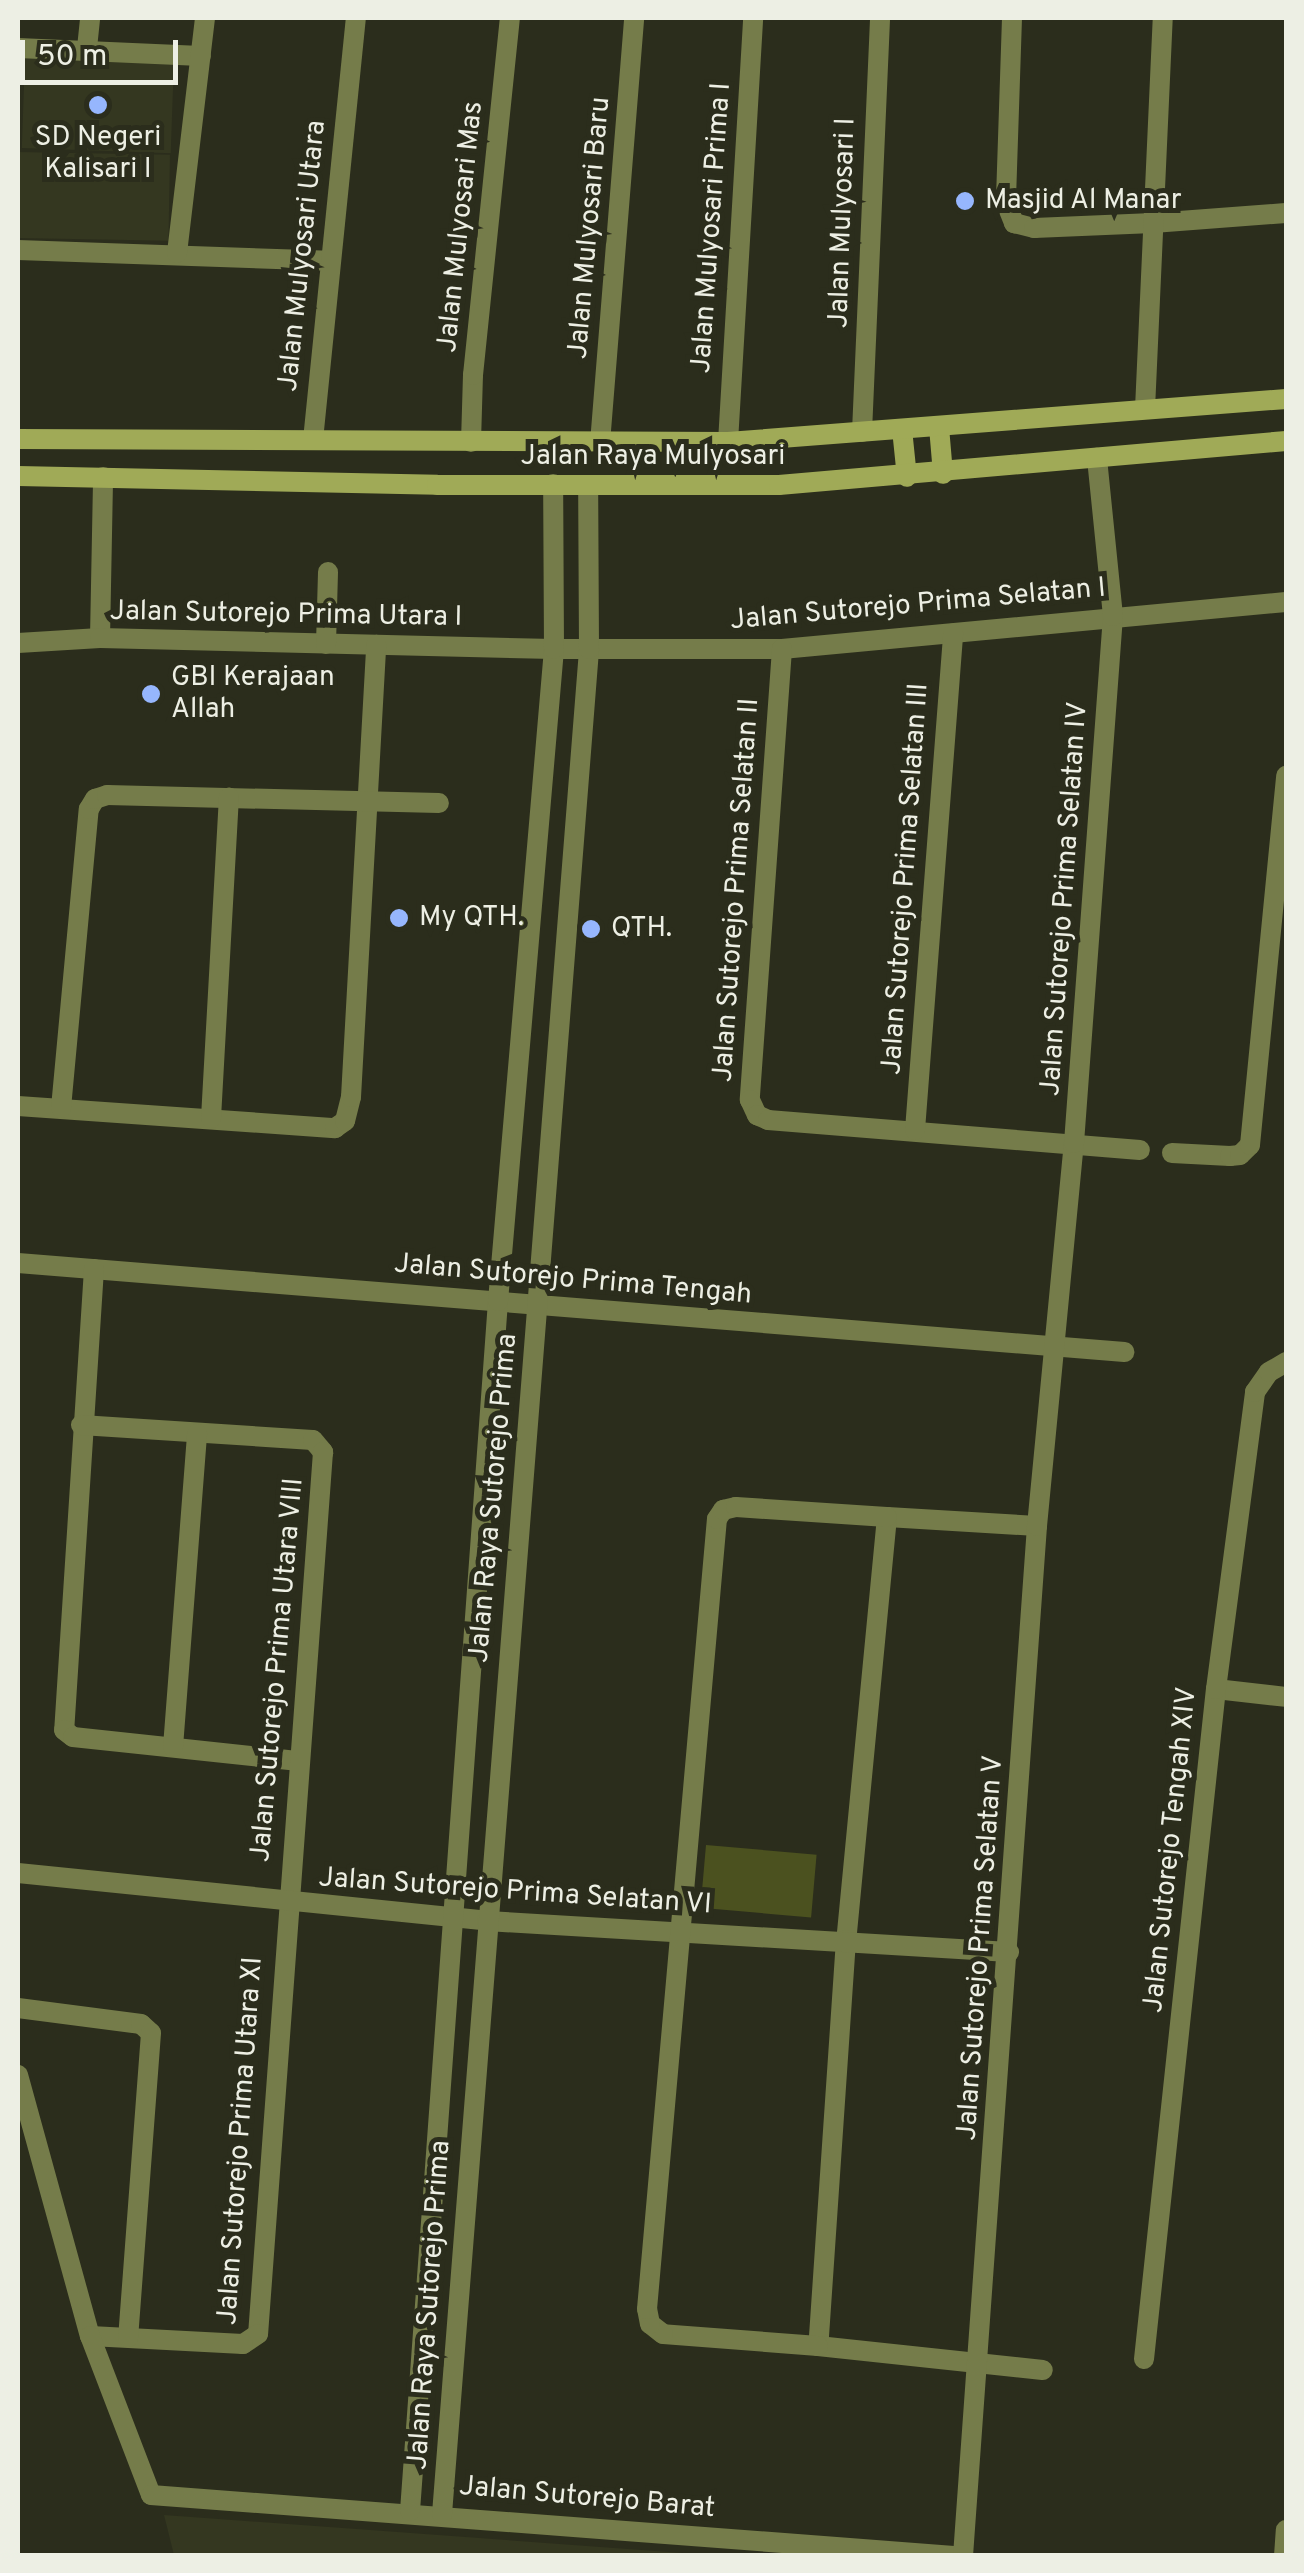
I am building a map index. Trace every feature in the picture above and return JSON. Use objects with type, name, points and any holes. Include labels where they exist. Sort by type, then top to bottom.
[{"type":"main road","name":"Jalan Raya Mulyosari","points":[[18,439],[728,442],[1286,399]]},
{"type":"main road","points":[[938,427],[943,474]]},
{"type":"main road","points":[[902,429],[907,476]]},
{"type":"main road","name":"Jalan Raya Mulyosari","points":[[18,476],[588,486],[779,485],[943,474],[1286,441]]},
{"type":"street","points":[[87,48],[90,18]]},
{"type":"street","points":[[177,254],[205,18]]},
{"type":"street","name":"Jalan Mulyosari Utara","points":[[313,440],[356,18]]},
{"type":"street","name":"Jalan Mulyosari Mas","points":[[471,442],[474,375],[510,18]]},
{"type":"street","name":"Jalan Mulyosari Baru","points":[[600,443],[634,18]]},
{"type":"street","name":"Jalan Mulyosari Prima I","points":[[728,442],[754,18]]},
{"type":"street","name":"Jalan Mulyosari I","points":[[862,432],[880,18]]},
{"type":"street","points":[[1012,18],[1006,204],[1010,220],[1021,226],[1153,224],[1286,212]]},
{"type":"street","points":[[1145,409],[1163,18]]},
{"type":"street","points":[[18,48],[87,48],[201,56]]},
{"type":"street","points":[[18,250],[329,261]]},
{"type":"street","name":"Jalan Sutorejo Prima Selatan IV","points":[[1053,1344],[1074,1143],[1113,616],[1097,458]]},
{"type":"street","points":[[100,638],[103,476]]},
{"type":"street","name":"Jalan Raya Sutorejo Prima","points":[[410,2512],[498,1301],[554,649],[553,484]]},
{"type":"street","name":"Jalan Raya Sutorejo Prima","points":[[442,2514],[589,649],[588,486]]},
{"type":"street","points":[[326,644],[328,572]]},
{"type":"street","name":"Jalan Sutorejo Prima Selatan I","points":[[554,649],[782,649],[1286,602]]},
{"type":"street","name":"Jalan Sutorejo Prima Selatan III","points":[[915,1130],[953,633]]},
{"type":"street","name":"Jalan Sutorejo Prima Utara I","points":[[18,643],[100,638],[554,649]]},
{"type":"street","points":[[18,1106],[334,1128],[348,1118],[376,645]]},
{"type":"street","name":"Jalan Sutorejo Prima Selatan II","points":[[782,649],[752,1106],[768,1120],[1140,1150]]},
{"type":"street","points":[[1172,1153],[1230,1156],[1240,1154],[1250,1145],[1286,776]]},
{"type":"street","points":[[61,1108],[92,802],[107,795],[440,803]]},
{"type":"street","points":[[210,1118],[230,798]]},
{"type":"street","name":"Jalan Sutorejo Prima Tengah","points":[[18,1263],[1124,1352]]},
{"type":"street","points":[[94,1268],[64,1730],[73,1738],[297,1761]]},
{"type":"street","name":"Jalan Sutorejo Prima Selatan V","points":[[963,2556],[1053,1344]]},
{"type":"street","name":"Jalan Sutorejo Tengah XIV","points":[[1144,2359],[1216,1688],[1255,1392],[1269,1372],[1286,1362]]},
{"type":"street","name":"Jalan Sutorejo Prima Utara VIII","points":[[81,1425],[312,1440],[324,1452],[287,1902]]},
{"type":"street","points":[[174,1747],[197,1434]]},
{"type":"street","points":[[1037,1526],[736,1506],[723,1510],[717,1518],[648,2319],[663,2334],[1043,2370]]},
{"type":"street","points":[[818,2346],[846,1940],[887,1516]]},
{"type":"street","points":[[1216,1688],[1286,1697]]},
{"type":"street","name":"Jalan Sutorejo Prima Selatan VI","points":[[18,1874],[487,1921],[1010,1952]]},
{"type":"street","name":"Jalan Sutorejo Prima Utara XI","points":[[90,2336],[243,2344],[257,2337],[287,1902]]},
{"type":"street","points":[[18,2008],[141,2024],[152,2033],[128,2337]]},
{"type":"street","points":[[18,2075],[90,2336]]},
{"type":"street","name":"Jalan Sutorejo Barat","points":[[90,2336],[147,2491],[155,2496],[442,2514],[954,2556]]},
{"type":"street","points":[[1284,2556],[1286,2530]]},
{"type":"shaded area","name":"SD Negeri Kalisari I","points":[[25,57],[174,62],[171,153],[22,148]]},
{"type":"shaded area","points":[[18,152],[170,155],[168,241],[18,238]]},
{"type":"shaded area","points":[[164,2515],[710,2555],[174,2555]]},
{"type":"green space","points":[[706,1845],[817,1855],[811,1917],[701,1908]]},
{"type":"place","name":"SD Negeri Kalisari I","points":[[98,105]]},
{"type":"place","name":"Masjid Al Manar","points":[[965,201]]},
{"type":"place","name":"GBI Kerajaan Allah","points":[[151,694]]},
{"type":"place","name":"My QTH.","points":[[399,918]]},
{"type":"place","name":"QTH.","points":[[591,929]]}]
